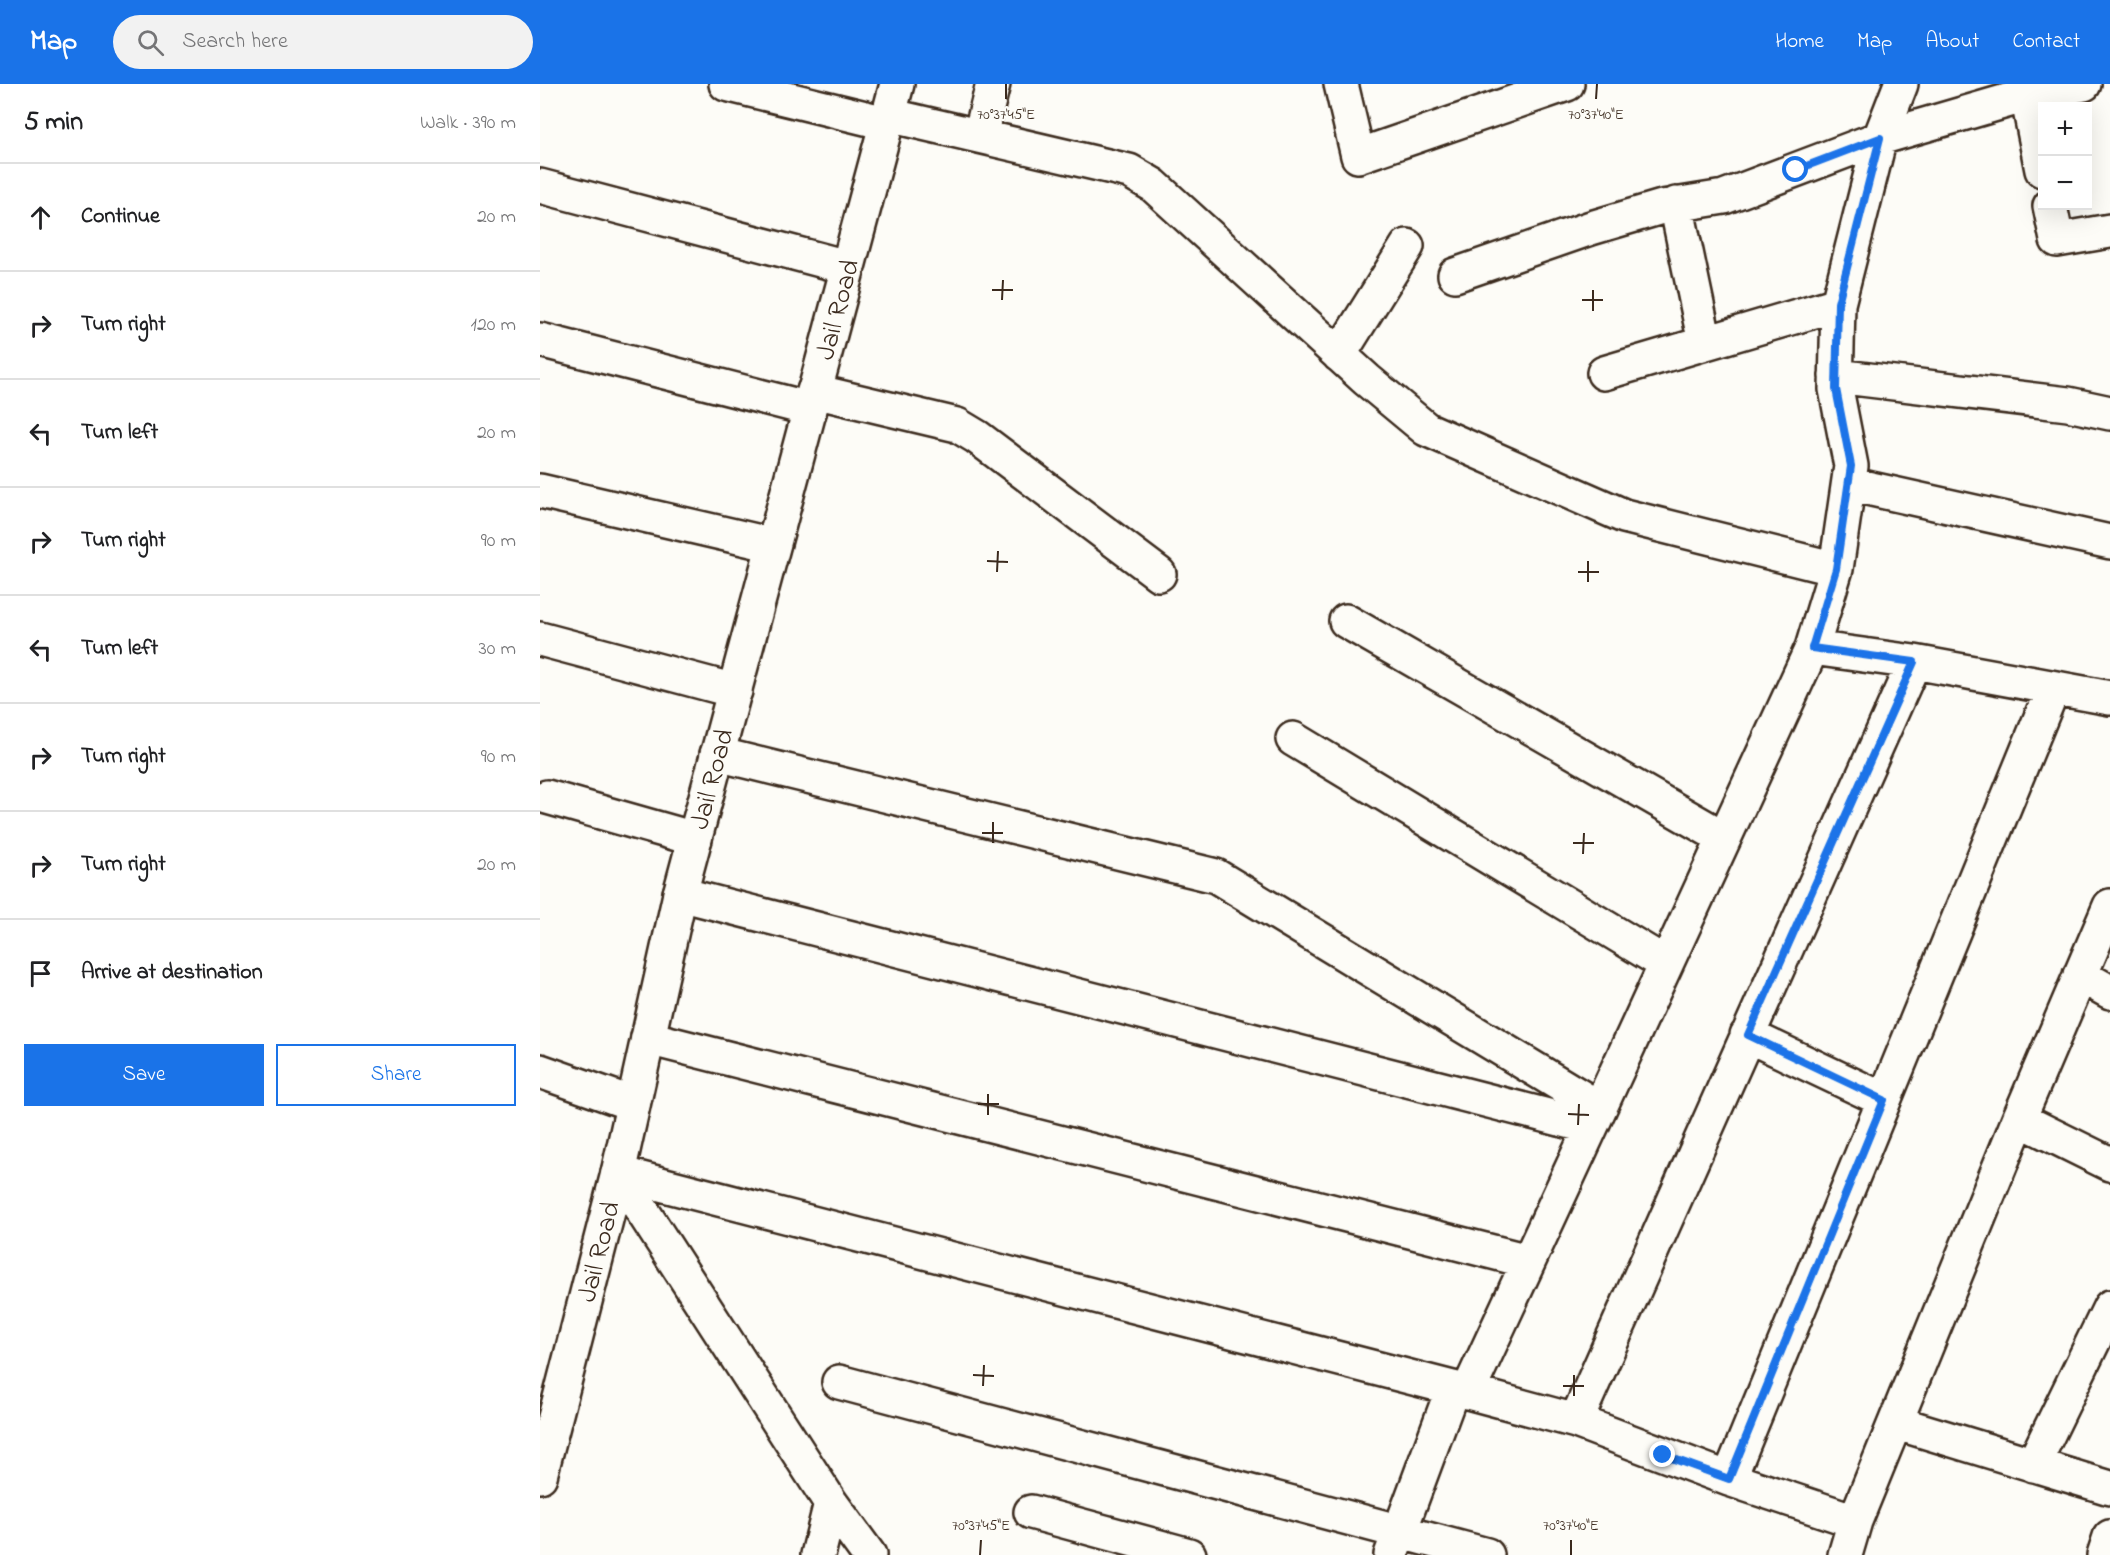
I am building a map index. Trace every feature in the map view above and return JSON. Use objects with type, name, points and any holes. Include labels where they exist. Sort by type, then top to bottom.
[{"type":"street","points":[[726,84],[887,119],[980,136],[1128,171],[1153,185],[1339,355],[1426,429],[1624,516],[1836,569]]},
{"type":"street","name":"Jail Road","points":[[540,1476],[618,1173],[680,894],[897,84]]},
{"type":"street","points":[[980,136],[993,84]]},
{"type":"street","points":[[1341,84],[1358,156],[1567,84]]},
{"type":"street","points":[[1396,1543],[1460,1390],[1528,1261],[1812,648],[1836,569],[1851,466],[1836,389],[1838,303],[1880,138],[1901,84]]},
{"type":"street","points":[[1455,275],[1592,228],[1677,204],[1724,197],[1880,138],[2027,95],[2084,84]]},
{"type":"street","points":[[2027,95],[2040,156]]},
{"type":"street","points":[[540,186],[848,267]]},
{"type":"street","points":[[1677,204],[1705,343]]},
{"type":"street","points":[[2051,210],[2057,240],[2110,231]]},
{"type":"street","points":[[1339,355],[1407,246]]},
{"type":"street","points":[[1604,373],[1838,303]]},
{"type":"street","points":[[540,340],[812,400],[957,425],[977,436],[1159,574]]},
{"type":"street","points":[[1836,376],[2068,404],[2110,414]]},
{"type":"street","points":[[1848,483],[2110,542]]},
{"type":"street","points":[[540,491],[773,545]]},
{"type":"street","points":[[1346,621],[1724,838]]},
{"type":"street","points":[[540,639],[735,691]]},
{"type":"street","points":[[1812,648],[1914,662],[2110,698]]},
{"type":"street","points":[[1576,1421],[1914,662]]},
{"type":"street","points":[[1729,1479],[2053,688]]},
{"type":"street","points":[[1293,739],[1666,964]]},
{"type":"street","points":[[717,754],[1216,876],[1595,1117]]},
{"type":"street","points":[[547,797],[695,839]]},
{"type":"street","points":[[680,894],[1595,1117]]},
{"type":"street","points":[[1845,1555],[1856,1521],[2019,1119],[2110,906]]},
{"type":"street","points":[[2080,975],[2110,992]]},
{"type":"street","points":[[1748,1035],[1884,1100]]},
{"type":"street","points":[[648,1038],[1528,1261]]},
{"type":"street","points":[[540,1071],[633,1104]]},
{"type":"street","points":[[2019,1119],[2110,1164]]},
{"type":"street","points":[[618,1173],[1576,1421],[1729,1479],[1856,1521]]},
{"type":"street","points":[[618,1173],[831,1503],[869,1555]]},
{"type":"street","points":[[2033,1465],[2110,1307]]},
{"type":"street","points":[[840,1382],[1396,1543],[1487,1555]]},
{"type":"street","points":[[1897,1423],[2110,1488]]},
{"type":"street","points":[[818,1555],[831,1503]]},
{"type":"street","points":[[1031,1512],[1189,1555]]},
{"type":"street","points":[[2104,1555],[2110,1537]]},
{"type":"route","points":[[1663,1455],[1729,1479],[1884,1100],[1748,1035],[1914,662],[1812,648],[1836,569],[1851,466],[1836,389],[1838,303],[1880,138],[1796,170]]}]
